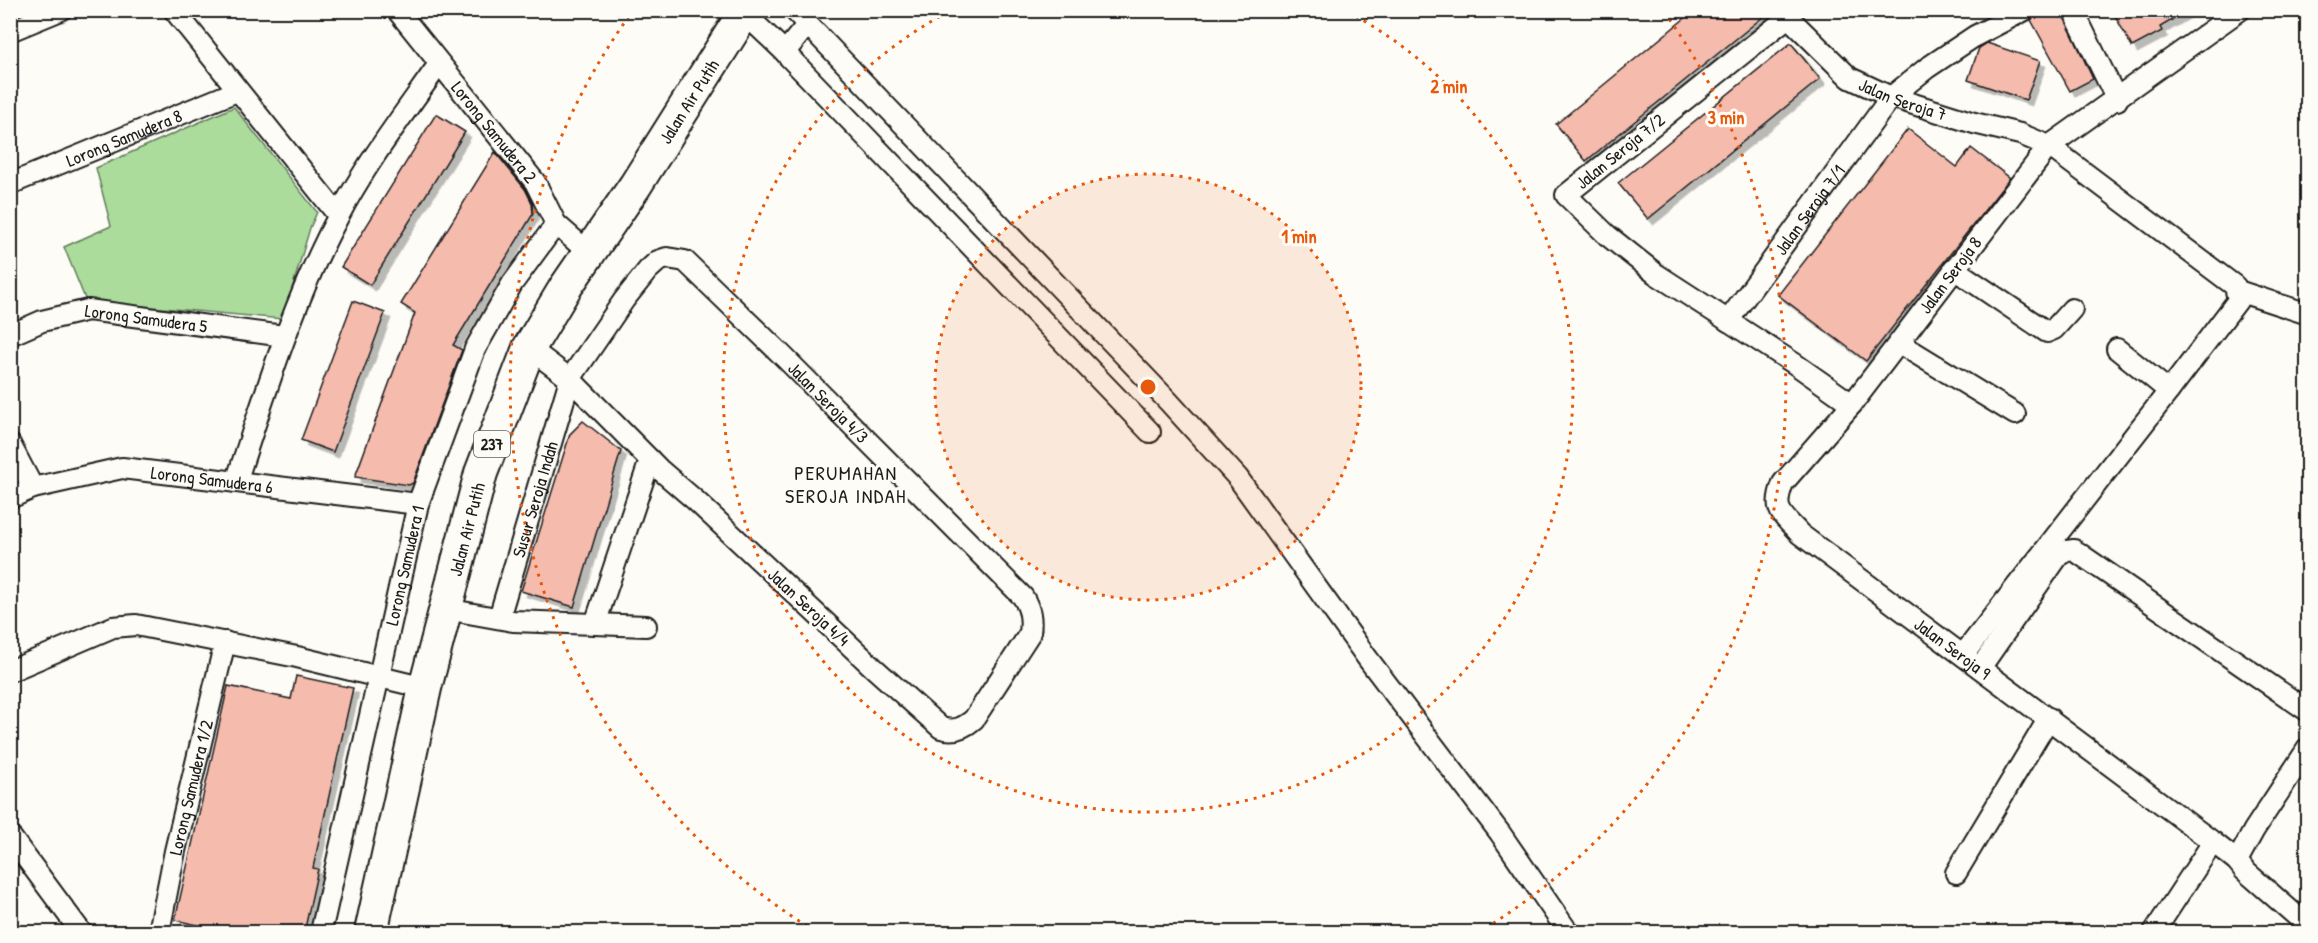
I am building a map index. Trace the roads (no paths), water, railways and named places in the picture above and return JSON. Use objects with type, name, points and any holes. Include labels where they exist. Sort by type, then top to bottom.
[{"type":"main road","name":"Jalan Air Putih","points":[[371,933],[425,688],[481,473],[529,348],[588,252],[635,186],[745,12]]},
{"type":"street","points":[[10,31],[61,10]]},
{"type":"street","points":[[174,10],[338,215]]},
{"type":"street","name":"Lorong Samudera 2","points":[[397,10],[535,182],[556,224],[588,252]]},
{"type":"street","name":"Jalan Seroja 7/1","points":[[1728,321],[1890,97],[1927,68],[1975,36],[2025,10]]},
{"type":"street","points":[[2073,10],[2117,100]]},
{"type":"street","name":"Jalan Seroja 8","points":[[1852,404],[2049,146],[2117,100],[2216,18],[2240,10]]},
{"type":"street","points":[[745,12],[1150,432]]},
{"type":"street","name":"Jalan Seroja 7","points":[[1784,14],[1850,78],[1890,97],[1974,123],[2020,134],[2049,146],[2235,286],[2238,291]]},
{"type":"street","name":"Jalan Seroja 7/2","points":[[1728,321],[1656,274],[1626,251],[1606,235],[1566,195],[1784,14]]},
{"type":"street","points":[[785,52],[801,18],[1238,478],[1368,659],[1500,833],[1568,933]]},
{"type":"street","points":[[236,482],[284,336],[308,277],[338,215],[379,150],[439,64]]},
{"type":"street","name":"Lorong Samudera 8","points":[[10,184],[237,91]]},
{"type":"street","name":"Lorong Samudera 1","points":[[321,933],[418,504],[475,349],[512,284],[556,224]]},
{"type":"street","name":"Jalan Seroja 4/3","points":[[570,379],[624,300],[658,261],[667,258],[685,261],[1023,597],[1029,608],[1031,621]]},
{"type":"street","points":[[1954,269],[2047,332],[2054,329],[2072,309]]},
{"type":"street","points":[[1963,655],[2238,300],[2238,291],[2307,314]]},
{"type":"street","name":"Lorong Samudera 5","points":[[10,334],[42,321],[88,310],[284,336]]},
{"type":"street","points":[[1728,321],[1852,404]]},
{"type":"street","points":[[1899,343],[2015,414]]},
{"type":"street","name":"Jalan Seroja 4/4","points":[[529,348],[570,379],[650,460],[941,728],[957,729],[966,726],[974,719],[1030,633],[1031,621]]},
{"type":"street","points":[[2117,350],[2169,391]]},
{"type":"street","name":"Susur Seroja Indah","points":[[499,618],[570,379]]},
{"type":"street","name":"Jalan Seroja 9","points":[[1852,404],[1783,483],[1777,498],[1780,512],[1800,534],[2213,842],[2237,861],[2244,870],[2307,926]]},
{"type":"street","points":[[10,444],[33,488]]},
{"type":"street","points":[[595,624],[650,460]]},
{"type":"street","name":"Lorong Samudera 6","points":[[10,498],[33,488],[122,468],[418,504]]},
{"type":"street","points":[[1980,668],[2059,555],[2067,550],[2074,550],[2307,711]]},
{"type":"street","points":[[446,609],[513,621],[646,626]]},
{"type":"street","points":[[10,671],[113,627],[136,625],[297,657],[425,688]]},
{"type":"street","name":"Lorong Samudera 1/2","points":[[159,933],[175,851],[225,642]]},
{"type":"street","points":[[1956,873],[2049,718]]},
{"type":"street","points":[[2237,861],[2254,830],[2307,748]]},
{"type":"street","points":[[10,836],[81,933]]},
{"type":"street","points":[[2154,933],[2213,842]]},
{"type":"district","name":"PERUMAHAN SEROJA INDAH","points":[[846,484]]}]
